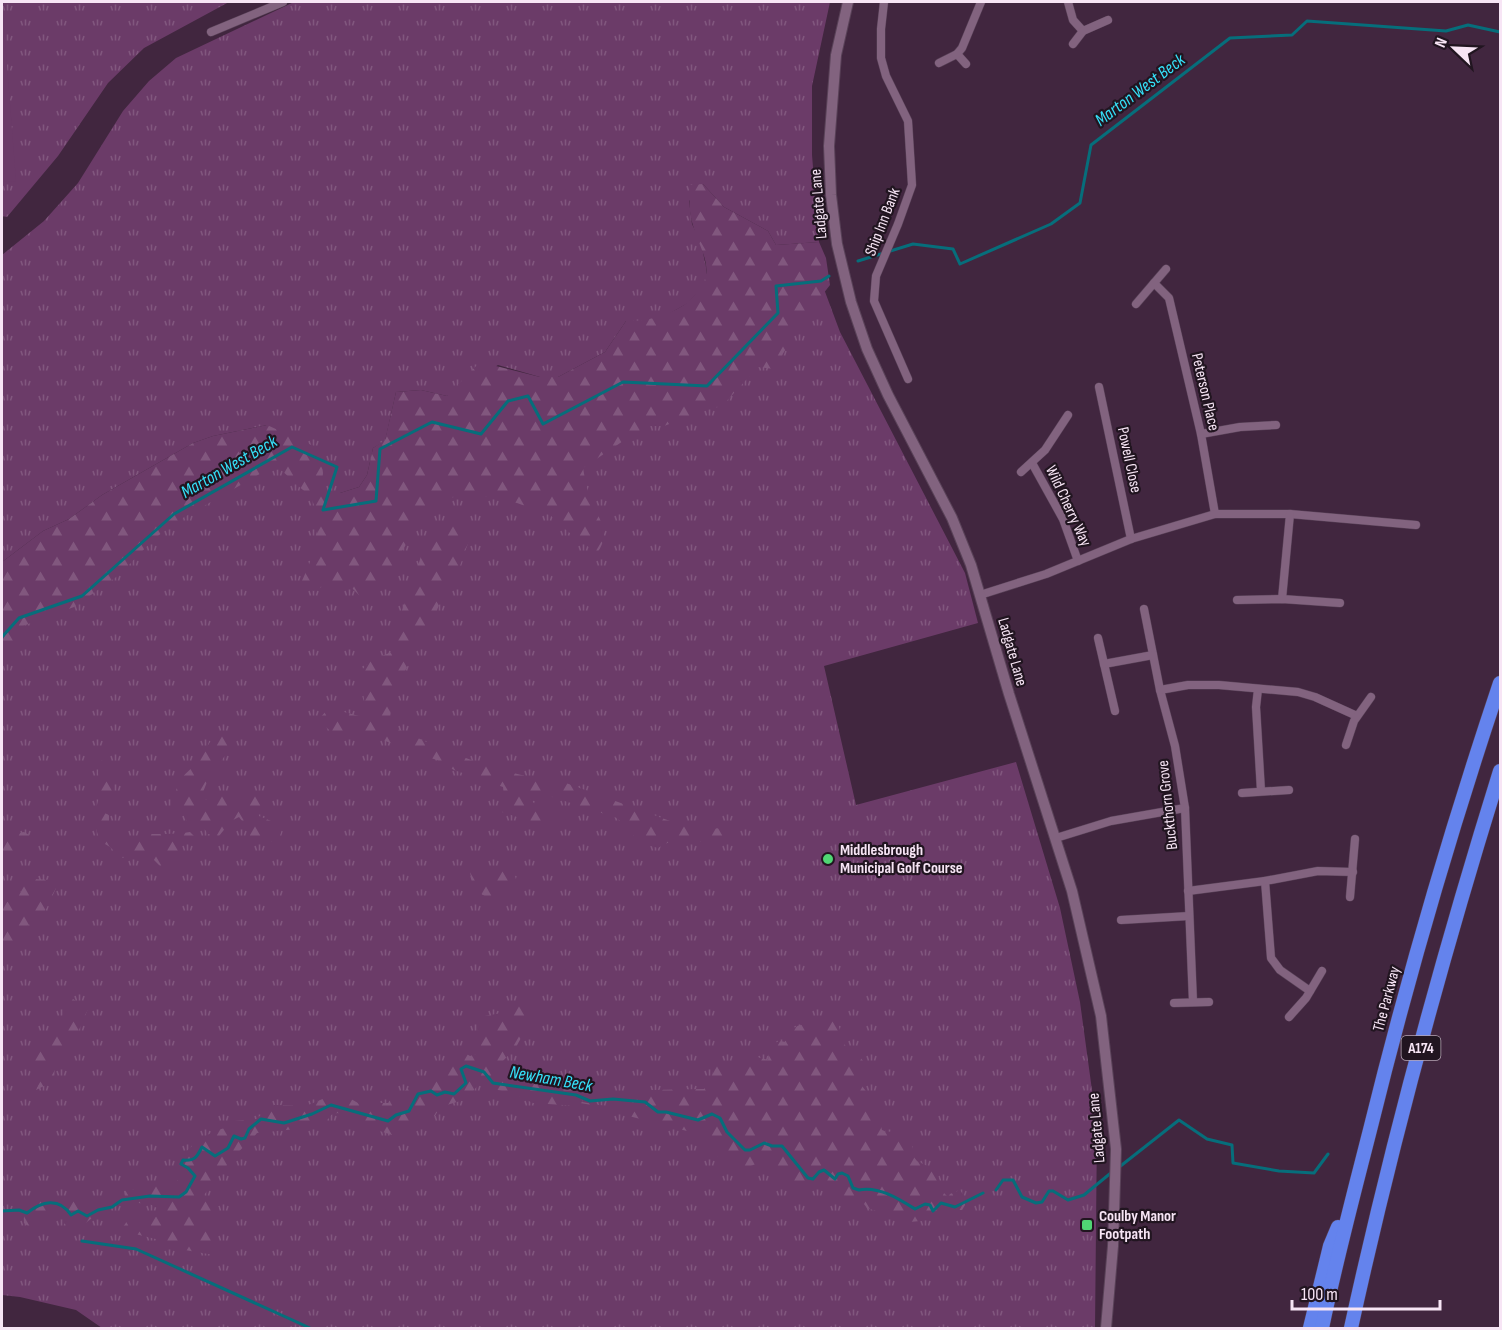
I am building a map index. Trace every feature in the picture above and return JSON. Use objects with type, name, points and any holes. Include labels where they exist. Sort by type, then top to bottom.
[{"type":"highway","name":"The Parkway","points":[[1322,1329],[1355,1186],[1400,1010],[1436,883],[1500,683]]},
{"type":"highway","name":"A174","points":[[1351,1329],[1400,1124],[1476,849],[1500,771]]},
{"type":"highway","name":"A174","points":[[1310,1329],[1330,1246],[1355,1186]]},
{"type":"main road","name":"Ladgate Lane","points":[[848,2],[836,55],[829,146],[831,195],[837,244],[851,302],[867,349],[952,518],[980,595],[1080,922],[1101,1016],[1116,1149],[1111,1288],[1106,1329]]},
{"type":"street","points":[[211,32],[283,2]]},
{"type":"street","name":"Ship Inn Bank","points":[[884,2],[881,58],[885,76],[908,121],[912,185],[876,276],[874,301],[908,379]]},
{"type":"street","points":[[939,63],[957,54],[965,42],[981,2]]},
{"type":"street","points":[[1068,2],[1073,20],[1083,31]]},
{"type":"street","points":[[1073,44],[1083,31],[1108,20]]},
{"type":"street","points":[[957,54],[966,64]]},
{"type":"street","points":[[1136,304],[1166,269]]},
{"type":"street","name":"Peterson Place","points":[[1154,284],[1169,298],[1201,434],[1215,514]]},
{"type":"street","name":"Powell Close","points":[[1099,387],[1131,539]]},
{"type":"street","points":[[1021,472],[1045,450],[1068,415]]},
{"type":"street","points":[[1201,434],[1240,426],[1276,425]]},
{"type":"street","name":"Wild Cherry Way","points":[[1032,463],[1063,519],[1078,561]]},
{"type":"street","points":[[980,595],[1046,574],[1131,539],[1215,514],[1290,514],[1416,525]]},
{"type":"street","points":[[1282,599],[1290,514]]},
{"type":"street","points":[[1237,600],[1282,599],[1340,603]]},
{"type":"street","name":"Buckthorn Grove","points":[[1144,609],[1160,690],[1175,746],[1185,808],[1193,1002]]},
{"type":"street","points":[[1098,638],[1115,711]]},
{"type":"street","points":[[1104,664],[1153,655]]},
{"type":"street","points":[[1160,690],[1219,685],[1298,692],[1357,716]]},
{"type":"street","points":[[1258,688],[1256,707],[1261,791]]},
{"type":"street","points":[[1346,745],[1357,716],[1371,697]]},
{"type":"street","points":[[1242,793],[1289,790]]},
{"type":"street","points":[[1056,838],[1111,821],[1185,808]]},
{"type":"street","points":[[1350,897],[1355,839]]},
{"type":"street","points":[[1188,891],[1265,881],[1318,871],[1353,872]]},
{"type":"street","points":[[1265,881],[1271,958],[1280,970],[1310,991]]},
{"type":"street","points":[[1121,920],[1189,916]]},
{"type":"street","points":[[1289,1017],[1310,991],[1322,971]]},
{"type":"street","points":[[1174,1003],[1209,1002]]},
{"type":"green space","points":[[2,2],[229,2],[144,48],[108,83],[58,156],[7,217],[2,216]]},
{"type":"green space","points":[[2,2],[16,181],[2,182]]},
{"type":"green space","name":"Middlesbrough Municipal Golf Course","points":[[294,2],[830,2],[812,86],[812,155],[819,242],[776,245],[768,231],[724,207],[703,184],[689,201],[692,224],[701,243],[706,267],[706,283],[688,303],[665,316],[647,321],[626,321],[605,352],[558,377],[540,377],[498,365],[447,396],[421,390],[396,392],[385,441],[373,448],[367,475],[359,487],[340,493],[324,510],[481,434],[821,281],[840,332],[965,573],[978,623],[824,666],[856,805],[1016,762],[1060,908],[1080,1002],[1097,1127],[1095,1328],[102,1328],[76,1310],[2,1295],[2,637],[267,425],[213,436],[193,443],[102,495],[69,519],[43,531],[2,562],[2,255],[44,221],[78,183],[123,111],[149,81],[176,58]]},
{"type":"green space","points":[[703,184],[724,207],[768,231],[776,245],[819,242],[826,258],[830,285],[802,321],[774,369],[758,367],[722,406],[664,426],[649,426],[583,468],[586,485],[604,532],[604,539],[597,553],[550,515],[517,503],[489,497],[454,497],[432,503],[380,586],[361,597],[346,582],[329,583],[314,591],[299,587],[316,544],[317,520],[311,498],[281,469],[265,471],[174,523],[153,540],[119,575],[74,607],[23,626],[2,659],[2,562],[43,531],[69,519],[102,495],[193,443],[213,436],[267,425],[320,449],[323,473],[321,493],[340,493],[359,487],[367,475],[373,448],[385,440],[396,392],[421,390],[447,396],[480,362],[540,377],[558,377],[605,352],[626,321],[656,318],[686,304],[703,284],[706,275],[705,258],[690,213],[690,185]]},
{"type":"green space","points":[[466,522],[472,532],[456,577],[439,605],[429,631],[402,677],[391,710],[389,725],[471,760],[515,774],[555,779],[692,829],[730,828],[734,834],[727,842],[709,852],[706,843],[688,840],[669,842],[658,848],[637,842],[631,831],[617,818],[537,792],[527,793],[534,803],[555,815],[559,820],[537,822],[524,819],[502,812],[498,804],[504,796],[503,787],[454,770],[437,760],[363,732],[337,737],[318,720],[329,708],[359,716],[365,706],[360,672],[371,660],[392,652],[391,639],[422,553],[433,537],[449,525]]},
{"type":"green space","points":[[215,734],[224,734],[233,745],[209,777],[203,792],[206,800],[226,793],[237,800],[251,794],[270,800],[269,810],[258,808],[259,816],[283,826],[278,842],[252,841],[246,826],[239,817],[231,821],[219,836],[208,834],[201,824],[187,821],[181,811],[170,808],[180,779],[197,763]]},
{"type":"green space","points":[[99,760],[114,764],[112,800],[104,801],[100,811],[109,815],[109,831],[124,846],[134,844],[138,835],[190,832],[197,839],[192,845],[180,842],[184,860],[174,869],[165,871],[146,852],[137,857],[121,858],[100,841],[97,832],[96,809],[101,789],[98,773]]},
{"type":"green space","points":[[24,832],[34,838],[29,850],[2,855],[2,836]]},
{"type":"green space","points":[[479,866],[498,866],[514,872],[518,887],[513,895],[497,902],[482,894],[475,888],[470,872]]},
{"type":"green space","points":[[31,879],[53,880],[56,888],[44,912],[36,921],[23,928],[18,941],[2,960],[3,902],[16,902],[23,886]]},
{"type":"green space","points":[[73,999],[88,1009],[72,1046],[55,1062],[54,1081],[36,1090],[40,1080],[31,1073],[26,1056],[52,1041],[64,1012]]},
{"type":"green space","points":[[530,1003],[543,1011],[527,1027],[516,1047],[502,1062],[504,1068],[542,1080],[590,1085],[582,1102],[611,1107],[621,1111],[651,1090],[704,1089],[712,1076],[713,1068],[722,1062],[733,1068],[745,1069],[749,1062],[757,1057],[768,1060],[770,1046],[779,1041],[786,1042],[791,1031],[798,1026],[808,1025],[819,1029],[823,1023],[823,1012],[834,1009],[839,1015],[839,1027],[844,1044],[850,1051],[857,1053],[869,1069],[868,1078],[863,1081],[862,1086],[875,1103],[882,1130],[890,1132],[897,1127],[912,1143],[913,1156],[917,1161],[937,1171],[942,1191],[948,1197],[960,1190],[964,1196],[965,1205],[962,1210],[955,1210],[940,1219],[910,1222],[867,1208],[861,1200],[854,1197],[830,1194],[818,1184],[788,1189],[774,1174],[773,1162],[763,1161],[746,1168],[737,1167],[715,1155],[702,1139],[687,1131],[621,1114],[610,1108],[580,1103],[578,1106],[533,1103],[514,1094],[478,1085],[467,1099],[440,1107],[435,1116],[426,1116],[398,1137],[338,1113],[332,1114],[323,1125],[308,1130],[257,1133],[234,1156],[204,1195],[219,1208],[210,1238],[217,1247],[217,1253],[214,1255],[173,1248],[164,1241],[127,1232],[123,1227],[130,1217],[147,1213],[156,1217],[162,1211],[150,1204],[126,1202],[124,1191],[177,1181],[180,1175],[178,1165],[184,1154],[217,1130],[235,1121],[256,1119],[274,1105],[306,1106],[332,1095],[351,1099],[365,1107],[388,1103],[417,1082],[441,1073],[447,1063],[458,1059],[465,1053],[470,1056],[476,1054],[481,1042],[477,1026],[479,1017],[513,1011],[519,1005]]},
{"type":"green space","points":[[38,1194],[44,1194],[52,1200],[48,1222],[28,1226],[24,1223],[25,1210],[28,1202]]},
{"type":"green space","points":[[67,1196],[86,1201],[93,1210],[92,1218],[78,1229],[68,1227],[63,1222],[68,1202]]},
{"type":"waterway","name":"Marton West Beck","points":[[858,261],[913,244],[953,249],[960,264],[1051,224],[1080,203],[1091,145],[1230,38],[1292,35],[1307,21],[1446,31],[1468,25],[1500,32]]},
{"type":"waterway","name":"Marton West Beck","points":[[2,637],[19,618],[82,596],[174,514],[292,447],[337,467],[323,510],[376,501],[380,449],[432,422],[481,434],[508,401],[528,396],[543,424],[623,382],[707,386],[778,313],[776,286],[821,281],[829,276]]},
{"type":"waterway","name":"Newham Beck","points":[[2,1211],[19,1210],[27,1213],[44,1204],[56,1203],[71,1215],[78,1211],[87,1216],[98,1210],[112,1207],[122,1200],[150,1196],[179,1197],[186,1192],[195,1176],[181,1164],[183,1160],[195,1158],[202,1147],[215,1156],[228,1148],[234,1136],[245,1138],[249,1129],[261,1119],[284,1123],[331,1105],[388,1121],[396,1115],[409,1111],[418,1094],[431,1091],[437,1095],[445,1092],[454,1094],[466,1083],[461,1069],[466,1066],[484,1072],[493,1083],[576,1095],[590,1101],[613,1099],[645,1102],[658,1112],[698,1120],[712,1114],[720,1118],[727,1132],[745,1150],[764,1143],[782,1146],[808,1178],[813,1179],[824,1170],[835,1179],[838,1174],[842,1173],[848,1176],[853,1188],[881,1192],[915,1209],[925,1204],[930,1205],[933,1211],[941,1203],[955,1207],[983,1193]]},
{"type":"waterway","points":[[1118,1168],[1179,1120],[1207,1139],[1232,1145],[1233,1163],[1279,1171],[1314,1173],[1328,1154]]},
{"type":"waterway","points":[[996,1190],[1003,1180],[1013,1180],[1022,1197],[1036,1203],[1042,1202],[1049,1191],[1068,1200],[1084,1195],[1112,1172]]},
{"type":"waterway","points":[[82,1241],[136,1249],[310,1328]]},
{"type":"place","name":"Middlesbrough Municipal Golf Course","points":[[828,859]]},
{"type":"place","name":"Coulby Manor Footpath","points":[[1087,1225]]}]
